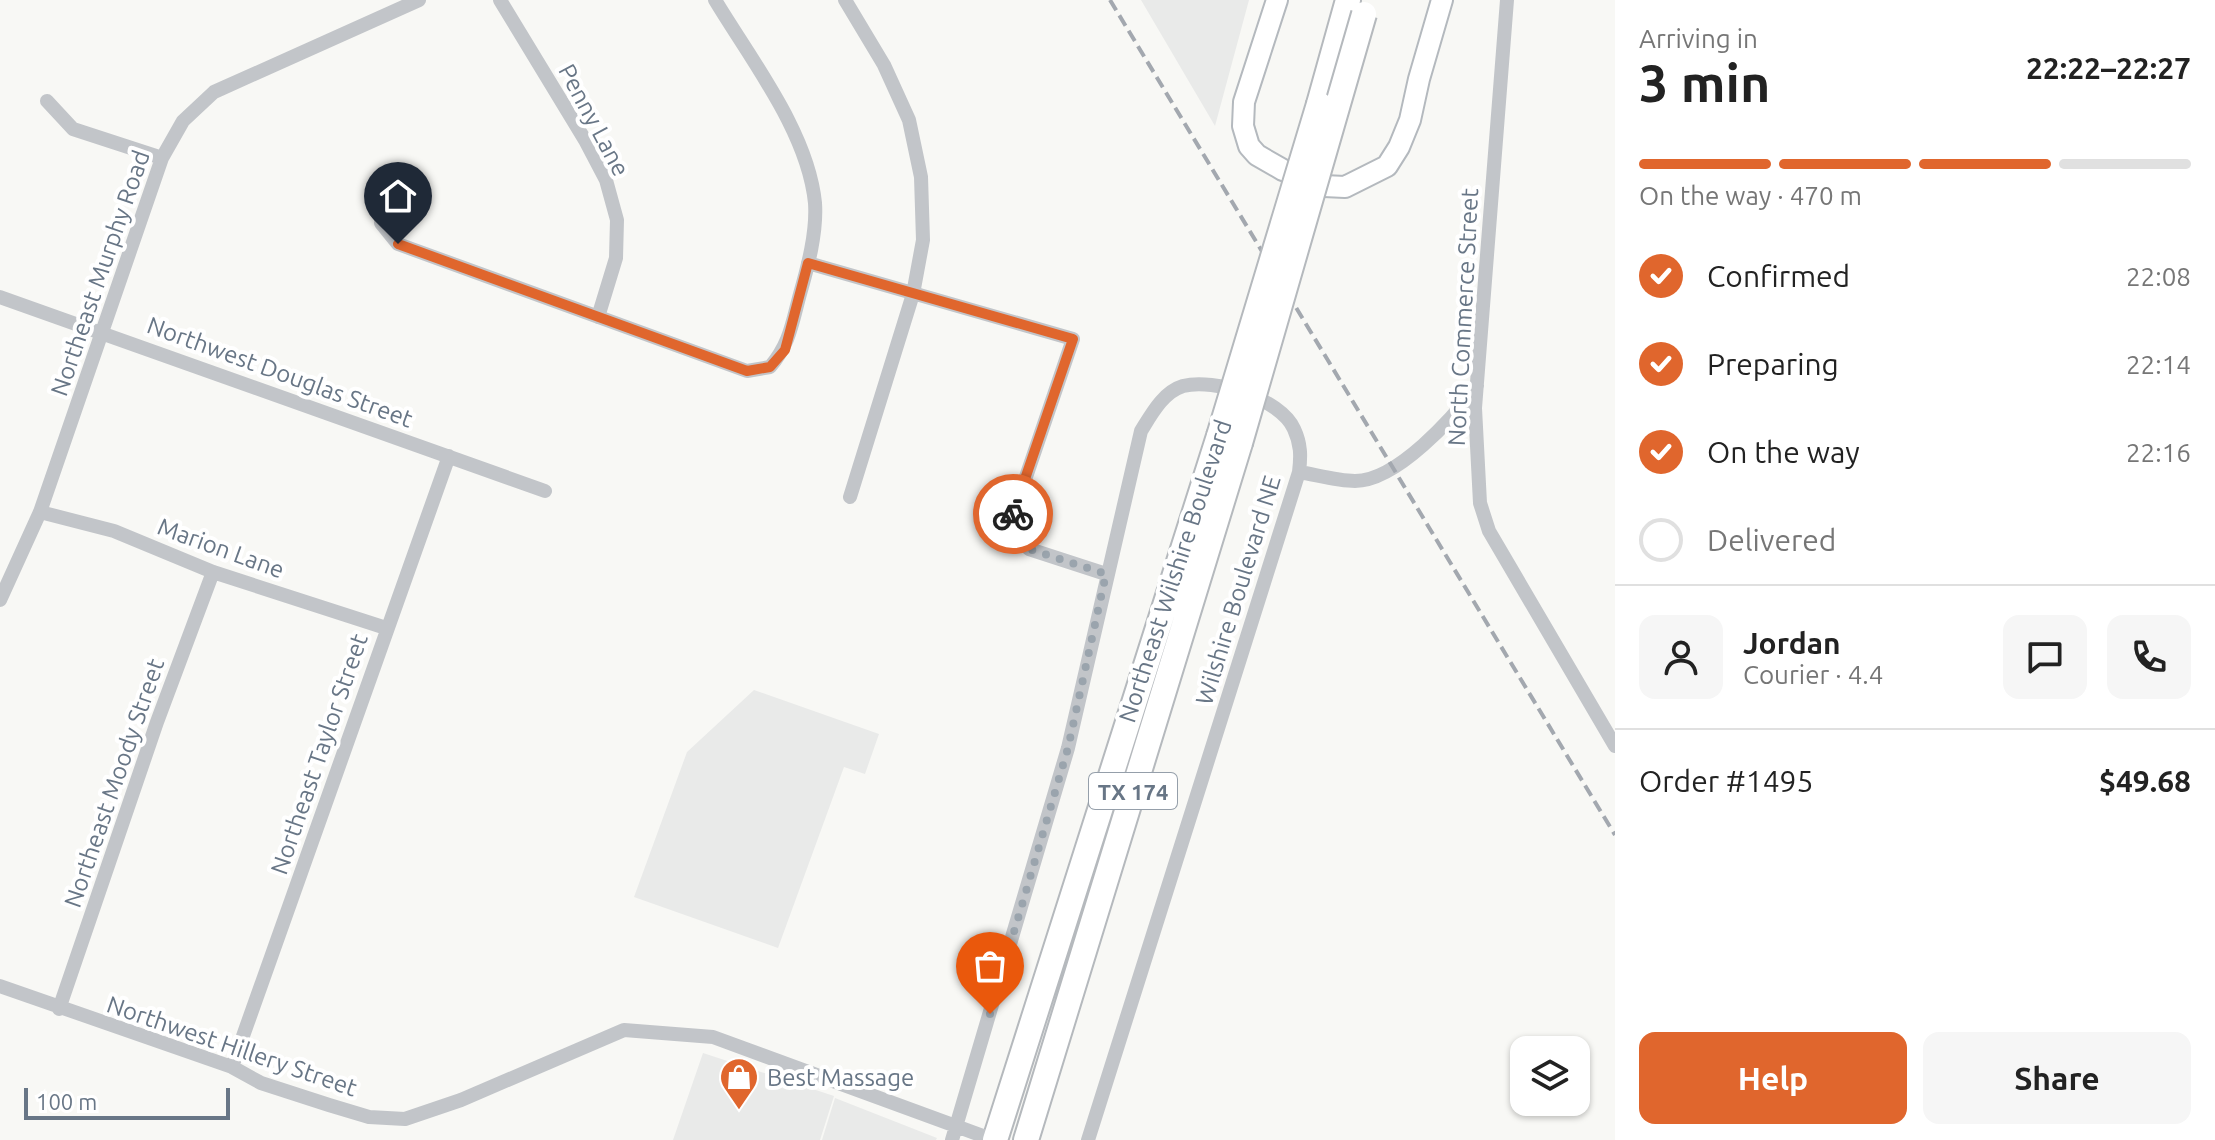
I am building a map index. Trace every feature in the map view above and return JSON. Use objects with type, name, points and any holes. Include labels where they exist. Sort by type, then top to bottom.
[{"type":"main road","points":[[1277,0],[1244,102],[1243,126],[1249,146],[1257,155],[1283,170],[1324,186],[1345,187],[1387,166],[1399,147],[1410,120],[1442,0]]},
{"type":"main road","name":"Northeast Wilshire Boulevard","points":[[994,1140],[1229,439],[1319,104],[1360,5]]},
{"type":"main road","name":"Northeast Wilshire Boulevard","points":[[1026,1140],[1229,439],[1360,5]]},
{"type":"street","name":"Northeast Murphy Road","points":[[0,600],[40,512],[162,158],[183,121],[214,92],[419,0]]},
{"type":"street","name":"Penny Lane","points":[[500,0],[606,180],[617,220],[616,258],[598,317]]},
{"type":"street","points":[[381,223],[398,244],[747,371],[770,367],[785,350],[808,263],[815,205],[805,157],[780,108],[715,0]]},
{"type":"street","points":[[845,0],[884,65],[909,120],[921,177],[923,240],[913,294],[850,497]]},
{"type":"street","name":"North Commerce Street","points":[[1507,0],[1477,385],[1480,503],[1489,531],[1615,746]]},
{"type":"street","points":[[47,101],[73,129],[162,158]]},
{"type":"street","points":[[808,263],[1073,339],[1013,515],[1013,532],[1029,549],[1106,574]]},
{"type":"street","name":"Northwest Douglas Street","points":[[0,297],[545,491]]},
{"type":"street","name":"Wilshire Boulevard NE","points":[[954,1133],[1068,748],[1141,431],[1157,405],[1181,387],[1212,383],[1246,393],[1280,411],[1294,426],[1301,451],[1299,472],[1088,1140]]},
{"type":"street","points":[[1299,472],[1353,481],[1367,480],[1398,464],[1436,434],[1456,414],[1477,385]]},
{"type":"street","name":"Northeast Taylor Street","points":[[232,1067],[449,456]]},
{"type":"street","name":"Marion Lane","points":[[40,512],[114,531],[213,572],[386,628]]},
{"type":"street","name":"Northeast Moody Street","points":[[59,1009],[157,722],[213,572]]},
{"type":"street","name":"Northwest Hillery Street","points":[[0,986],[232,1067],[261,1083],[369,1117],[405,1119],[461,1100],[624,1030],[648,1030],[713,1037],[954,1133],[994,1140]]},
{"type":"shaded area","points":[[1141,0],[1249,0],[1215,126]]},
{"type":"shaded area","points":[[754,690],[879,734],[865,774],[844,767],[778,948],[634,897],[687,752]]},
{"type":"shaded area","points":[[703,1053],[834,1096],[820,1140],[673,1140]]},
{"type":"shaded area","points":[[835,1098],[937,1138],[822,1140]]},
{"type":"railway","points":[[1110,0],[1615,835]]},
{"type":"way so far","points":[[990,1014],[1068,748],[1106,574],[1029,549],[1013,532],[1013,514]]},
{"type":"place","name":"Best Massage","points":[[739,1111]]},
{"type":"route","points":[[398,244],[747,371],[770,367],[785,350],[808,263],[1073,339],[1013,514]]}]
